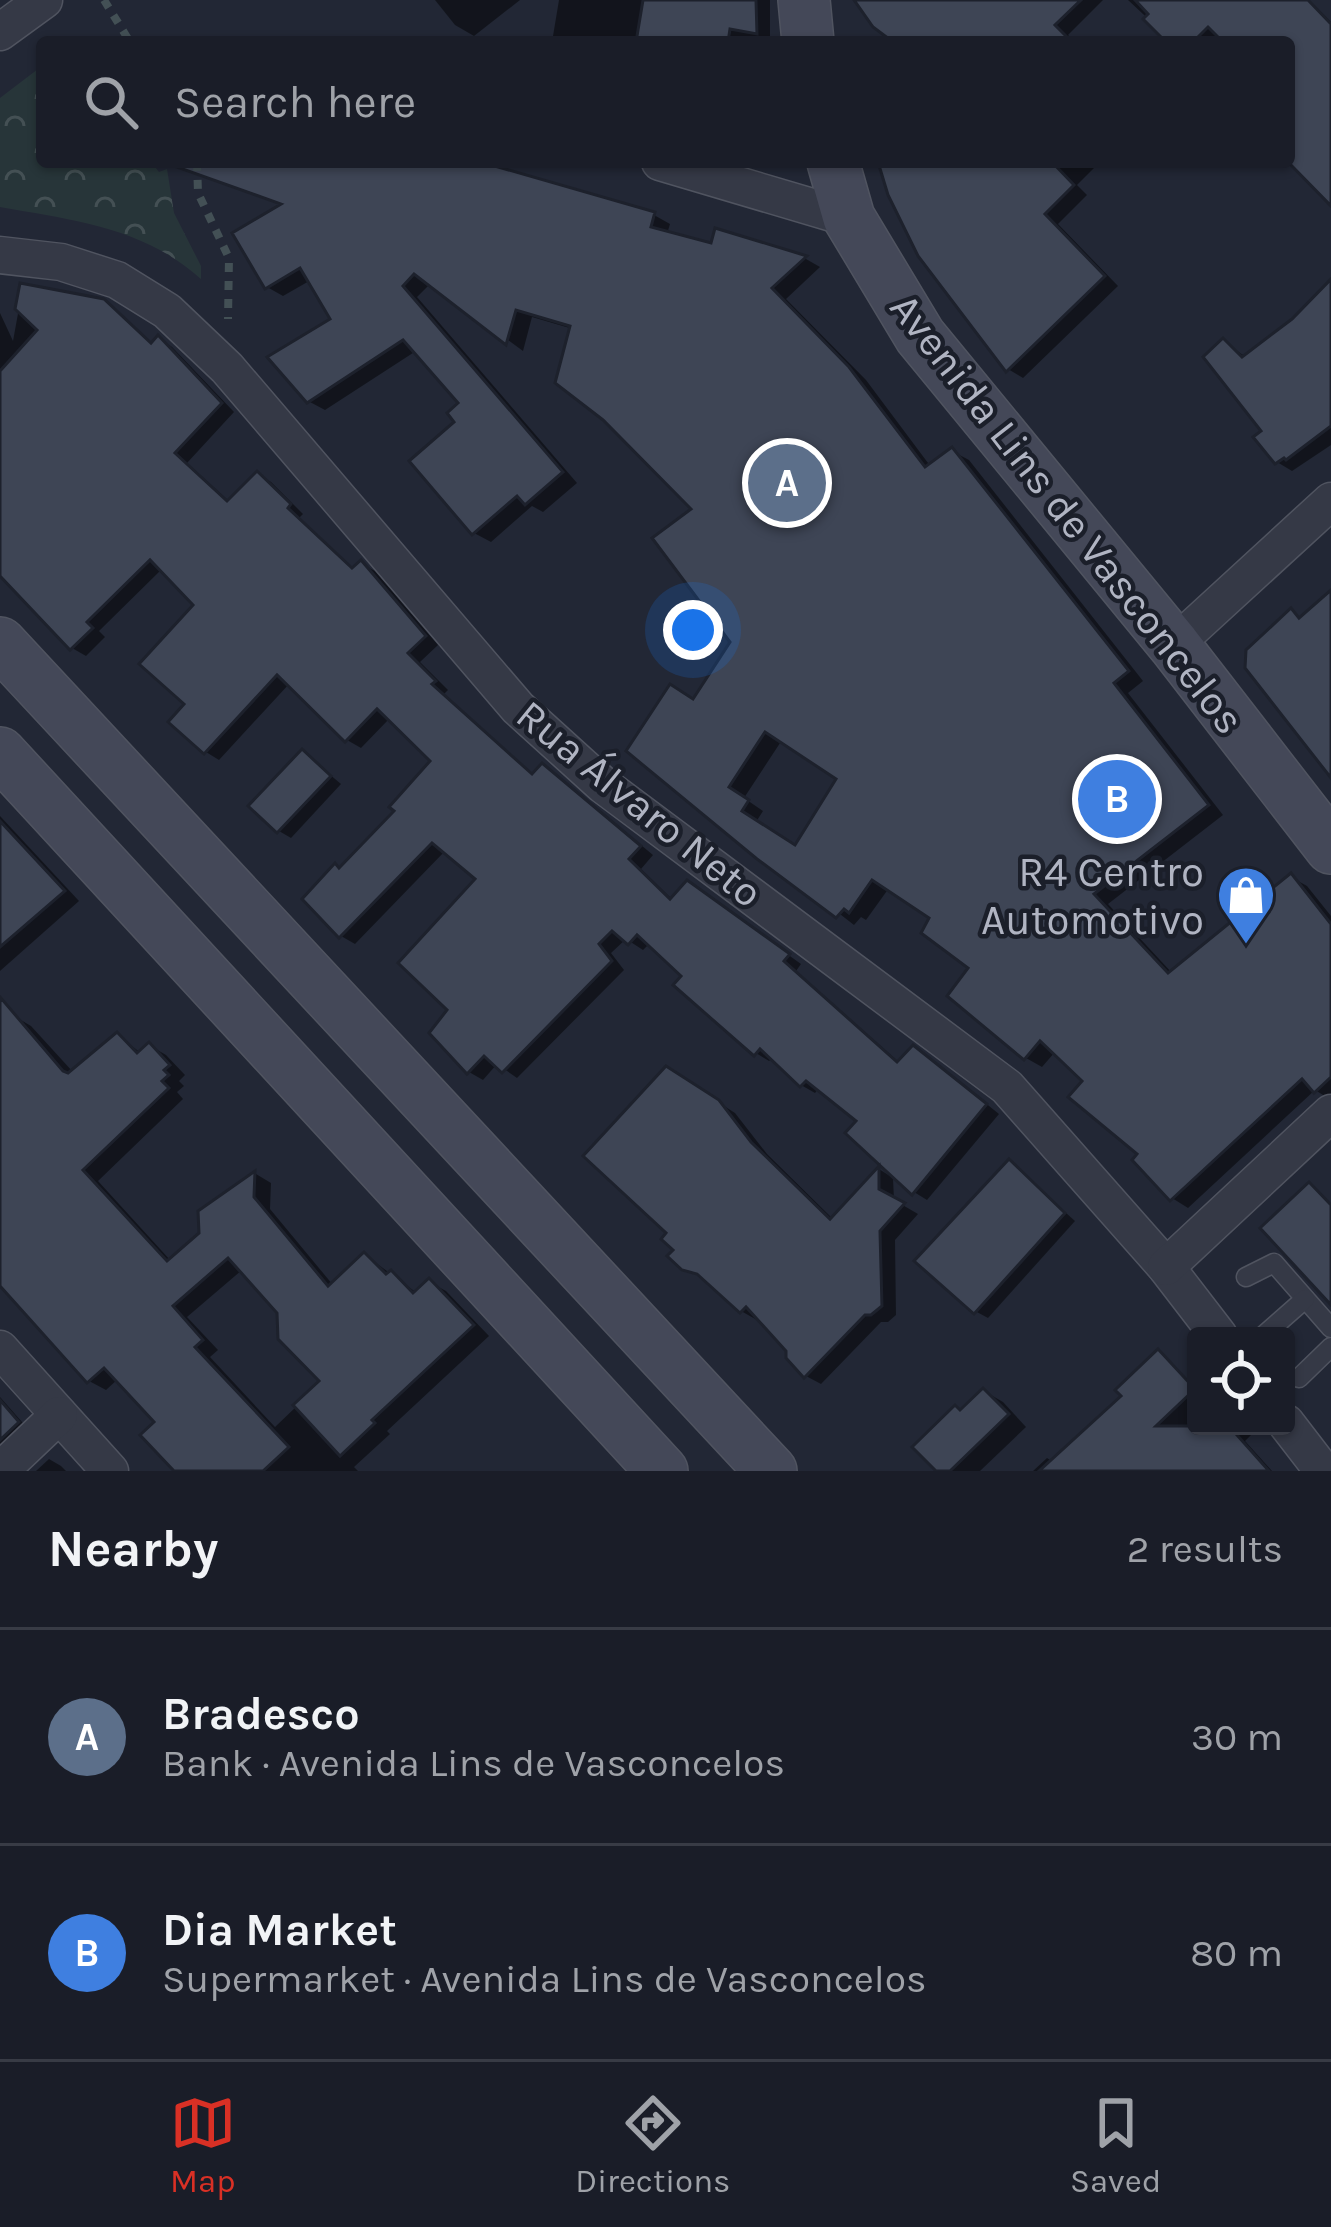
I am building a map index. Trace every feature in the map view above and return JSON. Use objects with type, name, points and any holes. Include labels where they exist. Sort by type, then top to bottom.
[{"type":"street","points":[[0,32],[44,0]]},
{"type":"street","points":[[804,0],[807,36]]},
{"type":"street","points":[[680,168],[849,218]]},
{"type":"street","name":"Avenida Lins de Vasconcelos","points":[[835,168],[849,218],[920,337],[1174,645],[1331,848]]},
{"type":"street","name":"Rua Álvaro Neto","points":[[0,255],[61,262],[117,280],[167,311],[227,368],[518,708],[603,785],[1007,1087],[1213,1327]]},
{"type":"street","points":[[1174,645],[1331,501]]},
{"type":"street","points":[[0,644],[771,1471]]},
{"type":"street","points":[[0,753],[662,1471]]},
{"type":"street","points":[[1166,1268],[1331,1113]]},
{"type":"street","points":[[0,1348],[110,1471]]},
{"type":"street","points":[[0,1471],[59,1415]]},
{"type":"street","points":[[1295,1435],[1323,1471]]},
{"type":"lane","points":[[1246,1277],[1274,1263],[1331,1328]]},
{"type":"lane","points":[[1273,1327],[1305,1299]]},
{"type":"lane","points":[[1299,1378],[1331,1348]]},
{"type":"path","points":[[104,0],[126,36]]},
{"type":"path","points":[[196,168],[198,193],[229,258],[227,368]]},
{"type":"green space","points":[[36,71],[36,168],[167,169],[174,213],[201,266],[201,279],[155,248],[106,228],[0,207],[0,98]]},
{"type":"building","points":[[643,0],[756,0],[757,34],[730,29],[729,36],[637,36]]},
{"type":"building","points":[[854,0],[1081,0],[1055,25],[1066,36],[885,36]]},
{"type":"building","points":[[1135,0],[1308,0],[1331,24],[1331,206],[1294,168],[1295,36],[1217,36],[1208,27],[1199,36],[1160,36],[1143,19],[1148,14]]},
{"type":"building","points":[[180,168],[502,168],[655,212],[651,227],[711,243],[715,228],[807,256],[772,288],[849,367],[925,467],[952,447],[1129,671],[1114,683],[1209,805],[1094,894],[1168,973],[1291,873],[1331,924],[1331,1077],[1314,1093],[1302,1079],[1170,1201],[1132,1160],[1137,1154],[1068,1097],[1082,1081],[1040,1041],[1024,1060],[947,996],[968,968],[921,933],[929,918],[872,880],[849,913],[844,909],[836,918],[626,751],[670,684],[693,699],[730,642],[652,538],[691,509],[603,420],[555,383],[570,326],[516,310],[506,345],[414,274],[403,286],[563,472],[525,505],[517,496],[472,535],[409,461],[454,422],[447,413],[458,403],[403,340],[307,403],[267,357],[330,319],[300,268],[265,289],[232,233],[281,204]],"holes":[[[765,732],[836,779],[795,845],[742,811],[749,800],[729,787]]]},
{"type":"building","points":[[880,168],[1058,168],[1074,185],[1045,214],[1105,276],[1006,372],[918,256]]},
{"type":"building","points":[[1331,279],[1331,426],[1275,464],[1253,437],[1261,431],[1203,357],[1223,338],[1242,357],[1292,319]]},
{"type":"building","points":[[20,283],[104,299],[151,343],[158,335],[222,403],[175,453],[227,501],[257,471],[291,504],[288,508],[352,568],[361,560],[426,636],[408,653],[436,681],[432,684],[532,774],[542,763],[641,846],[629,859],[670,899],[687,880],[790,954],[784,961],[897,1062],[913,1045],[987,1104],[912,1195],[845,1133],[856,1121],[806,1081],[800,1087],[760,1049],[754,1056],[673,985],[681,976],[637,935],[628,945],[612,931],[599,944],[612,961],[502,1073],[484,1056],[467,1074],[429,1033],[447,1010],[398,963],[475,879],[432,843],[339,938],[302,899],[394,811],[389,807],[430,761],[377,709],[345,742],[277,675],[204,754],[168,722],[184,704],[139,664],[193,605],[150,560],[87,622],[93,628],[70,650],[0,576],[0,371],[37,330],[15,309]]},
{"type":"building","points":[[1331,590],[1331,778],[1245,668],[1246,650],[1291,608],[1299,618]]},
{"type":"building","points":[[302,749],[331,776],[277,833],[248,806]]},
{"type":"building","points":[[0,821],[65,891],[0,947]]},
{"type":"building","points":[[0,997],[68,1073],[117,1032],[137,1053],[149,1042],[170,1065],[162,1081],[169,1088],[83,1170],[167,1261],[199,1233],[198,1211],[255,1171],[254,1197],[328,1286],[364,1252],[413,1293],[429,1278],[474,1325],[340,1456],[293,1405],[319,1381],[278,1339],[277,1313],[228,1258],[173,1306],[203,1340],[195,1347],[289,1447],[263,1471],[174,1471],[140,1435],[154,1422],[104,1368],[87,1383],[0,1286]]},
{"type":"building","points":[[666,1066],[719,1100],[751,1142],[830,1219],[879,1166],[879,1189],[905,1203],[880,1231],[882,1306],[865,1315],[804,1378],[746,1307],[740,1313],[697,1274],[682,1270],[667,1256],[673,1250],[661,1239],[666,1233],[583,1156]]},
{"type":"building","points":[[1009,1159],[1065,1213],[974,1314],[914,1261]]},
{"type":"building","points":[[1309,1182],[1331,1205],[1331,1305],[1260,1228]]},
{"type":"building","points":[[1158,1349],[1187,1380],[1187,1397],[1156,1426],[1187,1426],[1187,1435],[1237,1435],[1269,1471],[1039,1471],[1121,1396],[1115,1390]]},
{"type":"building","points":[[983,1388],[1009,1414],[950,1471],[936,1471],[912,1447],[955,1405],[960,1410]]},
{"type":"building","points":[[0,1400],[19,1422],[0,1440]]},
{"type":"place","name":"Bradesco","points":[[787,483]]},
{"type":"place","name":"Dia Market","points":[[1117,799]]},
{"type":"place","name":"R4 Centro Automotivo","points":[[1246,946]]}]
